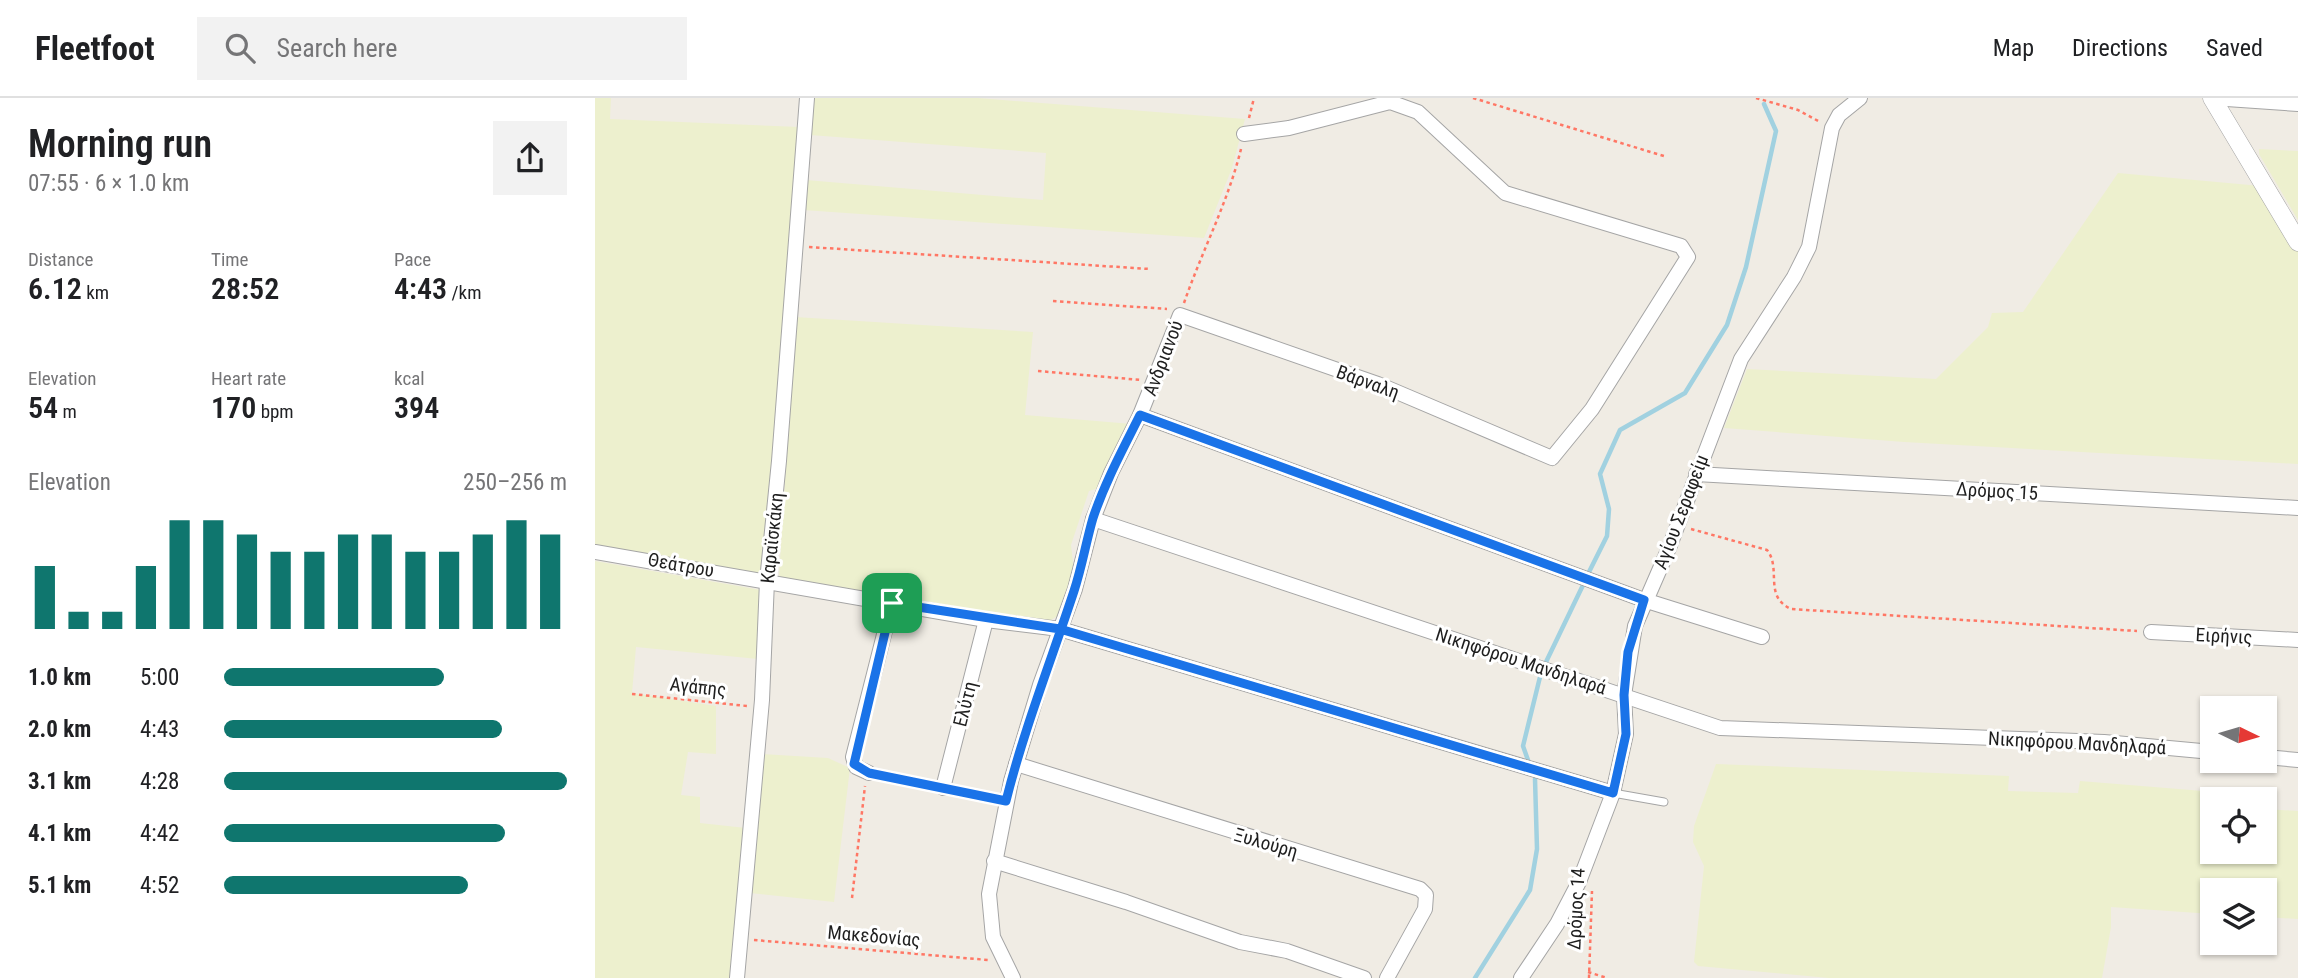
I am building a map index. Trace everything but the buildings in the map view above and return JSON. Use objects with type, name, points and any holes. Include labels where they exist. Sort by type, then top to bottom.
[{"type":"street","name":"Καραϊσκάκη","points":[[737,978],[761,708],[767,581],[807,98]]},
{"type":"street","points":[[1832,128],[1839,115],[1860,98]]},
{"type":"street","points":[[2212,98],[2298,104]]},
{"type":"street","points":[[2212,98],[2298,242]]},
{"type":"street","name":"Βάρναλη","points":[[1180,316],[1378,384],[1552,457],[1592,409],[1688,257],[1685,249],[1505,193],[1418,112],[1406,106],[1390,102],[1289,128],[1244,134]]},
{"type":"street","name":"Αγίου Σεραφείμ","points":[[1521,978],[1556,925],[1579,882],[1613,793],[1626,734],[1624,695],[1628,652],[1644,600],[1678,526],[1741,359],[1794,277],[1809,247],[1832,128]]},
{"type":"street","name":"Ανδριανού","points":[[1013,978],[993,937],[989,894],[1006,801],[1093,519],[1111,473],[1155,381],[1180,316]]},
{"type":"street","points":[[1140,415],[1644,600],[1762,637]]},
{"type":"street","name":"Δρόμος 15","points":[[1696,474],[2298,509]]},
{"type":"street","name":"Νικηφόρου Μανδηλαρά","points":[[1093,519],[1728,729],[2104,742],[2200,751]]},
{"type":"street","name":"Θεάτρου","points":[[595,552],[986,620],[1060,629],[1613,793]]},
{"type":"street","points":[[869,773],[856,767],[853,757],[892,603]]},
{"type":"street","name":"Ελύτη","points":[[943,788],[986,620]]},
{"type":"street","name":"Ειρήνις","points":[[2151,632],[2298,640]]},
{"type":"street","points":[[2277,758],[2298,760]]},
{"type":"street","name":"Ξυλούρη","points":[[1016,764],[1420,889],[1426,895],[1425,909],[1387,978]]},
{"type":"street","points":[[994,861],[1126,902],[1213,934],[1287,951],[1364,978]]},
{"type":"lane","points":[[1613,793],[1664,802]]},
{"type":"path","name":"Ανδριανού","points":[[1180,316],[1202,249],[1231,187],[1254,98]]},
{"type":"path","points":[[1473,98],[1667,157]]},
{"type":"path","points":[[1756,98],[1798,110],[1832,128]]},
{"type":"path","points":[[795,246],[1150,269]]},
{"type":"path","points":[[1053,301],[1163,307],[1180,316]]},
{"type":"path","points":[[1038,371],[1155,381]]},
{"type":"path","points":[[1678,526],[1767,550],[1772,557],[1775,595],[1781,604],[1791,609],[2151,632]]},
{"type":"path","name":"Αγάπης","points":[[632,694],[761,708]]},
{"type":"path","points":[[852,898],[863,790],[869,773],[1006,801]]},
{"type":"path","name":"Δρόμος 14","points":[[1589,978],[1593,882]]},
{"type":"path","name":"Μακεδονίας","points":[[741,939],[1006,961]]},
{"type":"path","points":[[1588,972],[1607,978]]},
{"type":"green space","points":[[595,98],[611,98],[610,119],[800,127],[764,577],[595,549]]},
{"type":"green space","points":[[813,98],[978,98],[1245,119],[1232,168],[1204,238],[803,210],[806,180],[1043,200],[1046,153],[810,135]]},
{"type":"green space","points":[[2259,149],[2298,151],[2298,220],[2259,154]]},
{"type":"green space","points":[[2118,173],[2261,186],[2298,249],[2298,464],[1904,442],[1724,428],[1747,369],[1936,379],[1988,327],[1992,313],[2023,312]]},
{"type":"green space","points":[[795,317],[1033,332],[1025,415],[1132,424],[1099,488],[1089,491],[1071,545],[1074,571],[1059,615],[1051,620],[1028,621],[779,577]]},
{"type":"green space","points":[[595,561],[761,590],[758,659],[636,647],[632,693],[716,706],[716,754],[688,752],[681,795],[700,797],[700,823],[746,828],[733,978],[595,978]]},
{"type":"green space","points":[[760,754],[828,758],[850,768],[834,902],[750,893]]},
{"type":"green space","points":[[1716,764],[2009,776],[2008,791],[2078,793],[2080,781],[2200,791],[2200,864],[2277,864],[2277,810],[2298,811],[2298,919],[2277,918],[2277,878],[2200,878],[2200,913],[2111,907],[2111,927],[2102,978],[1829,978],[1698,966],[1694,962],[1704,866],[1693,842],[1694,826]]},
{"type":"waterway","points":[[1587,576],[1607,536],[1609,509],[1600,474],[1620,430],[1685,393],[1727,325],[1746,267],[1776,131],[1764,104]]},
{"type":"waterway","points":[[1546,662],[1584,583]]},
{"type":"waterway","points":[[1529,763],[1523,746],[1540,677]]},
{"type":"waterway","points":[[1475,978],[1530,890],[1537,849],[1535,779]]},
{"type":"route","points":[[892,603],[853,757],[854,764],[869,773],[1006,801],[1040,685],[1060,629],[1075,589],[1093,519],[1111,473],[1140,415],[1644,600],[1628,652],[1624,695],[1626,734],[1613,793],[1443,745],[1060,629],[986,620],[892,603]]}]
